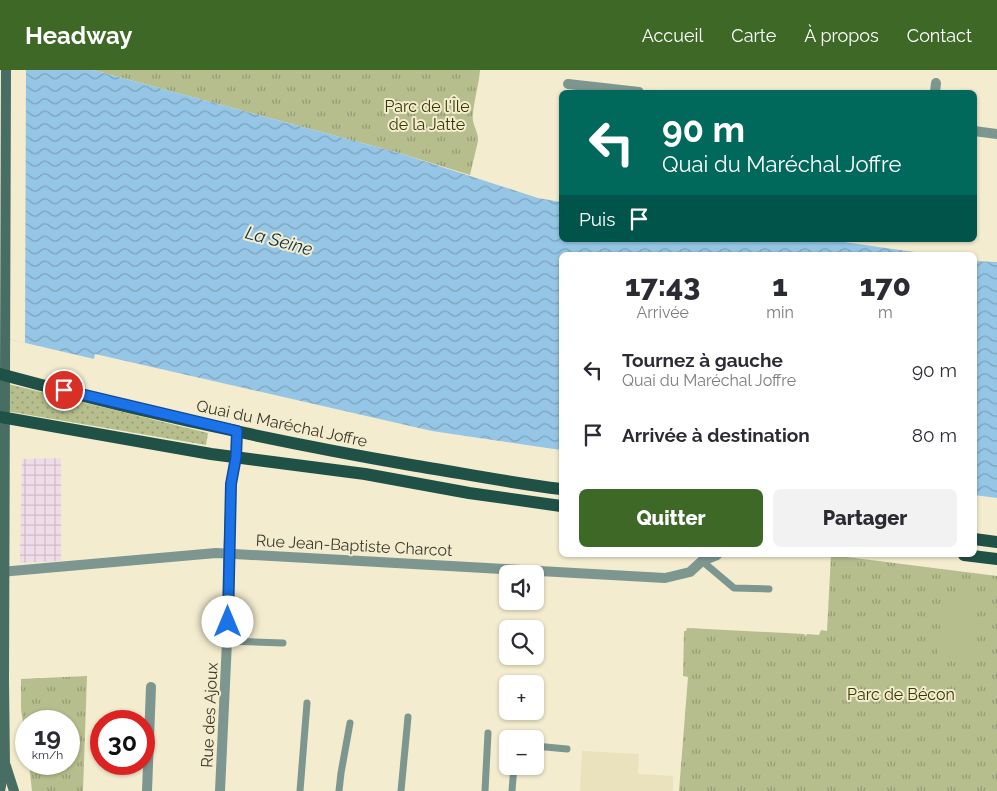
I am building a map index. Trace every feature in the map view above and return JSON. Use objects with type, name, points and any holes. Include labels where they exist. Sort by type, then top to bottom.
[{"type":"main road","points":[[0,790],[6,765],[4,682],[6,70]]},
{"type":"main road","name":"Quai du Maréchal Joffre","points":[[0,374],[237,431],[356,455],[559,488]]},
{"type":"main road","name":"Quai du Maréchal Joffre","points":[[0,417],[236,457],[366,474],[469,493],[559,506]]},
{"type":"main road","points":[[977,539],[997,542]]},
{"type":"main road","points":[[977,557],[997,559]]},
{"type":"main road","points":[[6,765],[14,791]]},
{"type":"street","points":[[568,84],[621,90]]},
{"type":"street","points":[[977,131],[997,134]]},
{"type":"street","name":"Rue des Ajoux","points":[[220,791],[227,642],[231,484],[236,457],[237,431]]},
{"type":"street","name":"Rue Jean-Baptiste Charcot","points":[[0,572],[207,553],[229,553],[664,578],[690,572],[702,558]]},
{"type":"street","points":[[147,791],[151,687]]},
{"type":"lane","points":[[702,558],[734,588],[769,589]]},
{"type":"lane","points":[[227,642],[283,643]]},
{"type":"lane","points":[[300,791],[307,703]]},
{"type":"lane","points":[[401,791],[408,717]]},
{"type":"lane","points":[[339,791],[340,773],[350,723]]},
{"type":"lane","points":[[485,791],[488,733]]},
{"type":"lane","points":[[544,747],[567,750]]},
{"type":"lane","points":[[512,791],[513,775]]},
{"type":"shaded area","points":[[61,458],[61,561],[20,563],[22,459]]},
{"type":"shaded area","points":[[582,751],[639,754],[638,774],[673,776],[673,791],[580,791]]},
{"type":"green space","name":"Parc de l'Île de la Jatte","points":[[93,70],[480,70],[473,118],[478,141],[470,175],[399,153]]},
{"type":"green space","points":[[0,382],[208,433],[206,445],[0,410]]},
{"type":"green space","name":"Parc de Bécon","points":[[831,557],[847,557],[997,576],[997,791],[679,791],[688,677],[683,676],[684,631],[687,628],[804,634],[806,636],[807,634],[819,635],[821,630],[827,631]]},
{"type":"green space","points":[[944,593],[979,597],[972,658],[937,654]]},
{"type":"green space","points":[[87,676],[83,791],[32,791],[30,775],[80,775],[80,710],[21,710],[21,679]]},
{"type":"water","name":"La Seine","points":[[0,70],[93,70],[399,153],[538,198],[559,202],[559,242],[844,242],[914,252],[559,252],[559,450],[432,431],[95,354],[94,359],[0,337]]},
{"type":"water","points":[[977,261],[997,262],[997,498],[977,495]]},
{"type":"pier","points":[[0,70],[26,70],[25,343],[0,337]]},
{"type":"route","points":[[64,390],[237,431],[236,457],[231,484],[228,622]]}]
